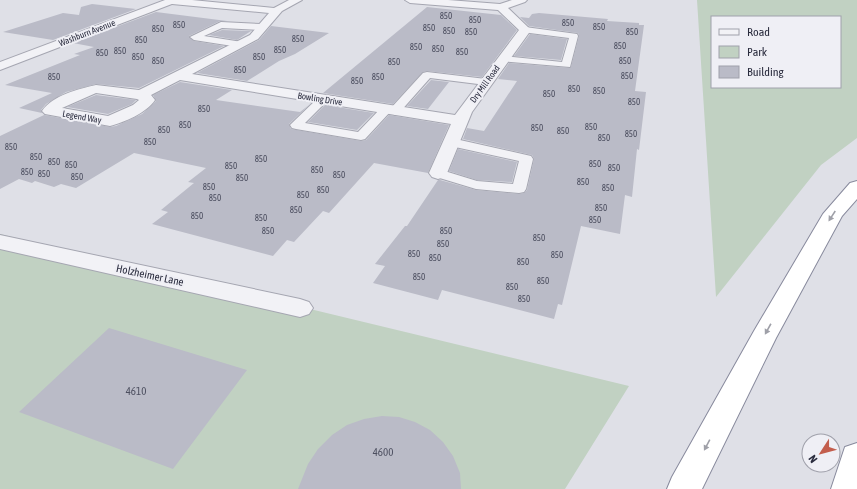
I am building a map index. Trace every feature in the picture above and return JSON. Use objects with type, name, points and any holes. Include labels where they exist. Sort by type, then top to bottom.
[{"type":"highway","points":[[684,489],[763,338],[833,214],[857,187]]},
{"type":"highway","points":[[848,489],[857,458]]},
{"type":"street","points":[[173,0],[280,9]]},
{"type":"street","name":"Washburn Avenue","points":[[0,66],[173,0]]},
{"type":"street","points":[[229,0],[280,9]]},
{"type":"street","points":[[140,95],[254,37],[260,27],[280,9],[297,0]]},
{"type":"street","points":[[410,0],[501,7],[522,0]]},
{"type":"street","points":[[501,7],[525,30]]},
{"type":"street","name":"Dry Mill Road","points":[[438,173],[464,112],[525,30]]},
{"type":"street","name":"Bowling Drive","points":[[179,76],[460,121]]},
{"type":"street","name":"Legend Way","points":[[96,89],[140,95],[148,100],[138,108],[110,121],[50,111],[58,104],[85,92],[96,89]]},
{"type":"street","name":"Holzheimer Lane","points":[[0,242],[300,308]]},
{"type":"lane","points":[[239,44],[194,38],[221,24],[260,27]]},
{"type":"lane","points":[[503,59],[566,65],[574,36],[525,30]]},
{"type":"lane","points":[[323,99],[296,125],[361,136],[391,110],[427,75],[486,82]]},
{"type":"lane","points":[[438,173],[476,185],[519,190],[526,159],[451,142]]},
{"type":"green space","points":[[697,0],[857,0],[857,138],[821,165],[716,297]]},
{"type":"green space","points":[[0,234],[629,386],[565,489],[0,489]]},
{"type":"building","points":[[92,4],[136,9],[53,40],[3,32],[63,13],[79,15],[81,7]]},
{"type":"building","points":[[427,7],[501,15],[517,30],[482,77],[427,71],[423,72],[393,104],[323,93]]},
{"type":"building","points":[[156,12],[227,21],[220,21],[189,36],[194,41],[224,46],[139,88],[96,84],[66,92],[46,104],[41,110],[42,113],[19,108],[52,93],[5,85],[80,55],[74,54],[94,47],[73,43]]},
{"type":"building","points":[[539,13],[608,19],[607,21],[639,23],[639,25],[644,25],[635,91],[646,92],[639,150],[637,149],[632,197],[625,195],[620,234],[581,226],[562,305],[558,304],[554,319],[442,290],[438,300],[373,283],[385,266],[375,264],[405,226],[407,226],[438,180],[476,190],[519,194],[524,193],[527,190],[534,159],[532,155],[463,139],[467,128],[484,131],[517,81],[498,79],[509,63],[571,67],[579,36],[578,33],[529,26],[520,17],[529,18],[532,14]]},
{"type":"building","points":[[271,26],[329,33],[247,81],[197,73],[259,40]]},
{"type":"building","points":[[222,30],[251,31],[237,40],[209,35]]},
{"type":"building","points":[[530,34],[567,39],[561,60],[514,56]]},
{"type":"building","points":[[431,80],[449,82],[428,109],[407,106]]},
{"type":"building","points":[[180,82],[232,90],[216,100],[300,112],[309,105],[289,124],[291,129],[361,141],[366,140],[389,115],[449,125],[428,173],[374,163],[329,213],[323,211],[294,242],[287,240],[273,256],[152,224],[168,212],[161,210],[194,183],[188,182],[206,168],[134,153],[76,188],[61,184],[54,187],[35,181],[32,183],[19,179],[0,189],[0,136],[44,115],[110,127],[116,126],[142,114],[156,101],[153,95]]},
{"type":"building","points":[[96,95],[136,100],[132,104],[108,114],[67,107]]},
{"type":"building","points":[[325,105],[374,113],[357,130],[308,122]]},
{"type":"building","points":[[458,149],[517,162],[512,182],[477,180],[449,171]]},
{"type":"building","points":[[109,328],[247,370],[173,469],[19,412]]},
{"type":"building","points":[[382,416],[399,417],[415,422],[430,430],[443,442],[453,456],[460,473],[461,489],[298,489],[308,464],[318,449],[332,435],[347,425],[364,419]]}]
